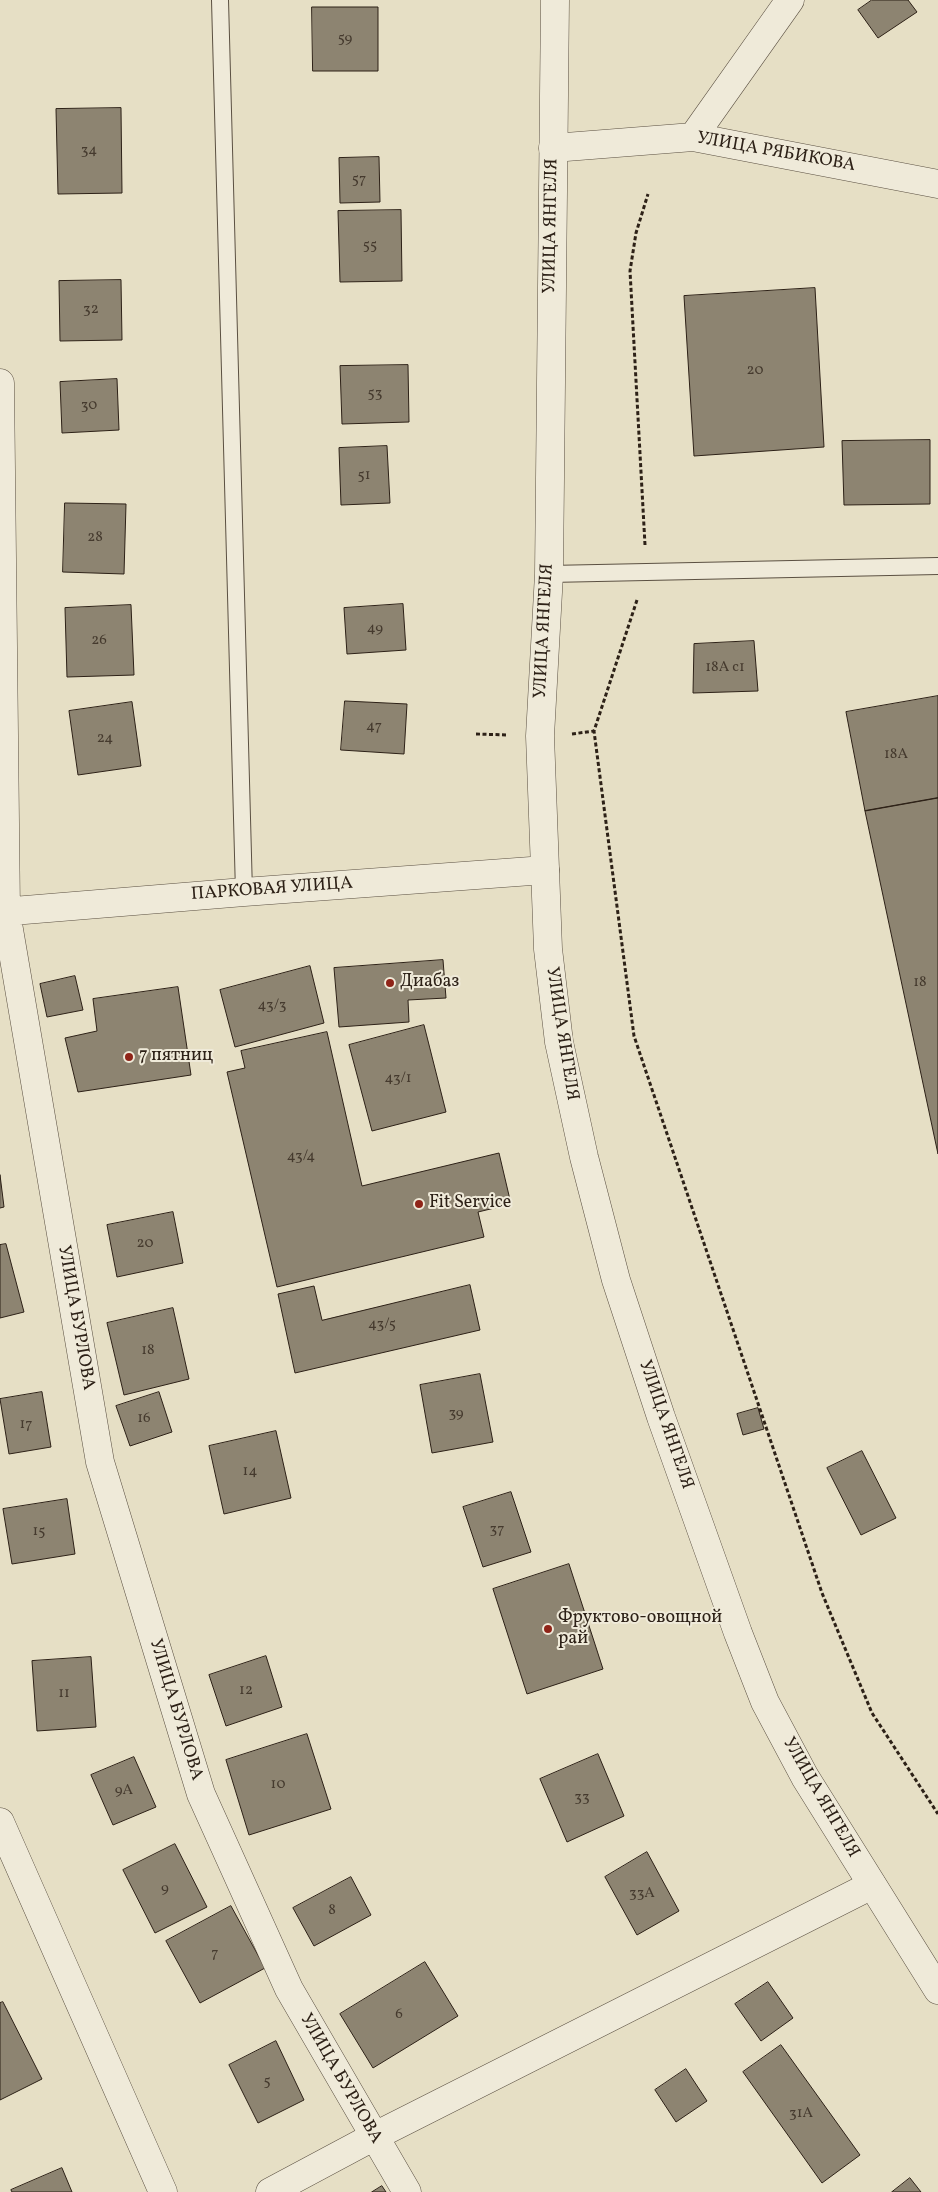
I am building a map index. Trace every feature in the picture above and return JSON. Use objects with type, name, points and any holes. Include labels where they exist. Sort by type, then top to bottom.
[{"type":"street","name":"УЛИЦА ЯНГЕЛЯ","points":[[555,0],[549,574],[540,736],[548,949],[559,1042],[582,1148],[616,1280],[661,1417],[738,1633],[765,1702],[805,1777],[938,1990]]},
{"type":"street","points":[[693,137],[790,0]]},
{"type":"street","name":"УЛИЦА РЯБИКОВА","points":[[553,148],[693,137],[938,184]]},
{"type":"street","name":"УЛИЦА БУРЛОВА","points":[[0,383],[3,912],[100,1462],[200,1794],[289,1990],[373,2137],[407,2192]]},
{"type":"street","name":"ПАРКОВАЯ УЛИЦА","points":[[3,912],[545,870]]},
{"type":"street","points":[[0,1822],[162,2192]]},
{"type":"street","points":[[270,2192],[373,2137],[872,1885]]},
{"type":"lane","points":[[220,0],[244,892]]},
{"type":"lane","points":[[549,574],[938,566]]},
{"type":"path","points":[[648,194],[636,233],[630,271],[646,572],[594,731],[634,1036],[822,1593],[872,1713],[938,1814]]},
{"type":"building","points":[[872,0],[908,0],[917,12],[878,38],[858,10]]},
{"type":"building","points":[[312,7],[378,7],[378,71],[313,71]]},
{"type":"building","points":[[121,108],[122,193],[58,194],[56,109]]},
{"type":"building","points":[[379,157],[380,202],[340,203],[339,158]]},
{"type":"building","points":[[401,210],[402,281],[340,282],[338,211]]},
{"type":"building","points":[[121,280],[122,340],[60,341],[59,281]]},
{"type":"building","points":[[815,288],[824,447],[694,456],[684,296]]},
{"type":"building","points":[[408,365],[409,422],[342,424],[340,366]]},
{"type":"building","points":[[117,379],[119,430],[62,433],[60,382]]},
{"type":"building","points":[[930,440],[930,504],[844,505],[842,441]]},
{"type":"building","points":[[387,446],[390,503],[341,505],[339,448]]},
{"type":"building","points":[[65,503],[126,504],[124,574],[63,572]]},
{"type":"building","points":[[403,604],[406,650],[347,654],[344,608]]},
{"type":"building","points":[[131,605],[134,675],[67,677],[65,608]]},
{"type":"building","points":[[754,641],[758,691],[693,693],[694,644]]},
{"type":"building","points":[[938,696],[938,798],[865,811],[846,712]]},
{"type":"building","points":[[345,701],[407,704],[404,754],[341,750]]},
{"type":"building","points":[[132,702],[141,766],[78,775],[69,711]]},
{"type":"building","points":[[938,798],[938,1154],[865,811]]},
{"type":"building","name":"Диабаз","points":[[443,960],[446,998],[408,1000],[409,1022],[339,1027],[334,968]]},
{"type":"building","points":[[310,966],[324,1023],[235,1047],[220,990]]},
{"type":"building","points":[[75,976],[83,1010],[47,1017],[40,984]]},
{"type":"building","name":"7 пятниц","points":[[178,987],[191,1075],[78,1092],[65,1038],[97,1031],[93,999]]},
{"type":"building","points":[[424,1025],[446,1112],[372,1131],[349,1045]]},
{"type":"building","points":[[327,1032],[362,1186],[499,1153],[511,1204],[478,1212],[484,1237],[277,1287],[227,1072],[245,1068],[241,1051]]},
{"type":"building","points":[[0,1175],[4,1207],[0,1208]]},
{"type":"building","points":[[173,1212],[183,1263],[117,1277],[107,1225]]},
{"type":"building","points":[[6,1244],[24,1312],[0,1318],[0,1245]]},
{"type":"building","points":[[470,1285],[480,1330],[295,1373],[278,1294],[314,1286],[322,1320]]},
{"type":"building","points":[[173,1308],[189,1379],[124,1395],[107,1323]]},
{"type":"building","points":[[480,1374],[493,1442],[432,1453],[420,1385]]},
{"type":"building","points":[[42,1392],[51,1447],[9,1454],[0,1399]]},
{"type":"building","points":[[159,1392],[172,1432],[130,1446],[116,1406]]},
{"type":"building","points":[[758,1408],[764,1429],[743,1435],[737,1414]]},
{"type":"building","points":[[276,1431],[291,1498],[224,1514],[209,1446]]},
{"type":"building","points":[[862,1451],[896,1518],[861,1535],[827,1468]]},
{"type":"building","points":[[511,1492],[531,1552],[483,1567],[463,1507]]},
{"type":"building","points":[[67,1499],[75,1554],[12,1564],[3,1509]]},
{"type":"building","name":"Фруктово-овощной рай","points":[[569,1564],[603,1669],[527,1694],[493,1589]]},
{"type":"building","points":[[266,1656],[282,1707],[226,1726],[209,1675]]},
{"type":"building","points":[[91,1657],[96,1727],[37,1731],[32,1661]]},
{"type":"building","points":[[307,1734],[331,1809],[249,1835],[226,1760]]},
{"type":"building","points":[[598,1754],[624,1816],[567,1842],[540,1779]]},
{"type":"building","points":[[134,1757],[156,1807],[113,1825],[91,1775]]},
{"type":"building","points":[[175,1844],[207,1907],[155,1933],[123,1870]]},
{"type":"building","points":[[647,1852],[679,1911],[637,1935],[605,1877]]},
{"type":"building","points":[[351,1877],[371,1915],[314,1946],[293,1908]]},
{"type":"building","points":[[231,1906],[265,1968],[200,2003],[166,1941]]},
{"type":"building","points":[[425,1962],[458,2016],[373,2068],[340,2014]]},
{"type":"building","points":[[768,1982],[793,2018],[761,2041],[735,2004]]},
{"type":"building","points":[[3,2002],[42,2079],[0,2100],[0,2003]]},
{"type":"building","points":[[276,2041],[304,2100],[258,2123],[229,2065]]},
{"type":"building","points":[[781,2045],[860,2155],[822,2183],[743,2072]]},
{"type":"building","points":[[686,2069],[707,2101],[676,2122],[655,2090]]},
{"type":"building","points":[[62,2168],[72,2192],[12,2192],[11,2190]]},
{"type":"building","points":[[910,2178],[921,2192],[892,2192]]},
{"type":"building","points":[[382,2186],[386,2192],[372,2192]]},
{"type":"place","name":"Диабаз","points":[[390,983]]},
{"type":"place","name":"7 пятниц","points":[[129,1057]]},
{"type":"place","name":"Fit Service","points":[[419,1204]]},
{"type":"place","name":"Фруктово-овощной рай","points":[[548,1629]]}]
